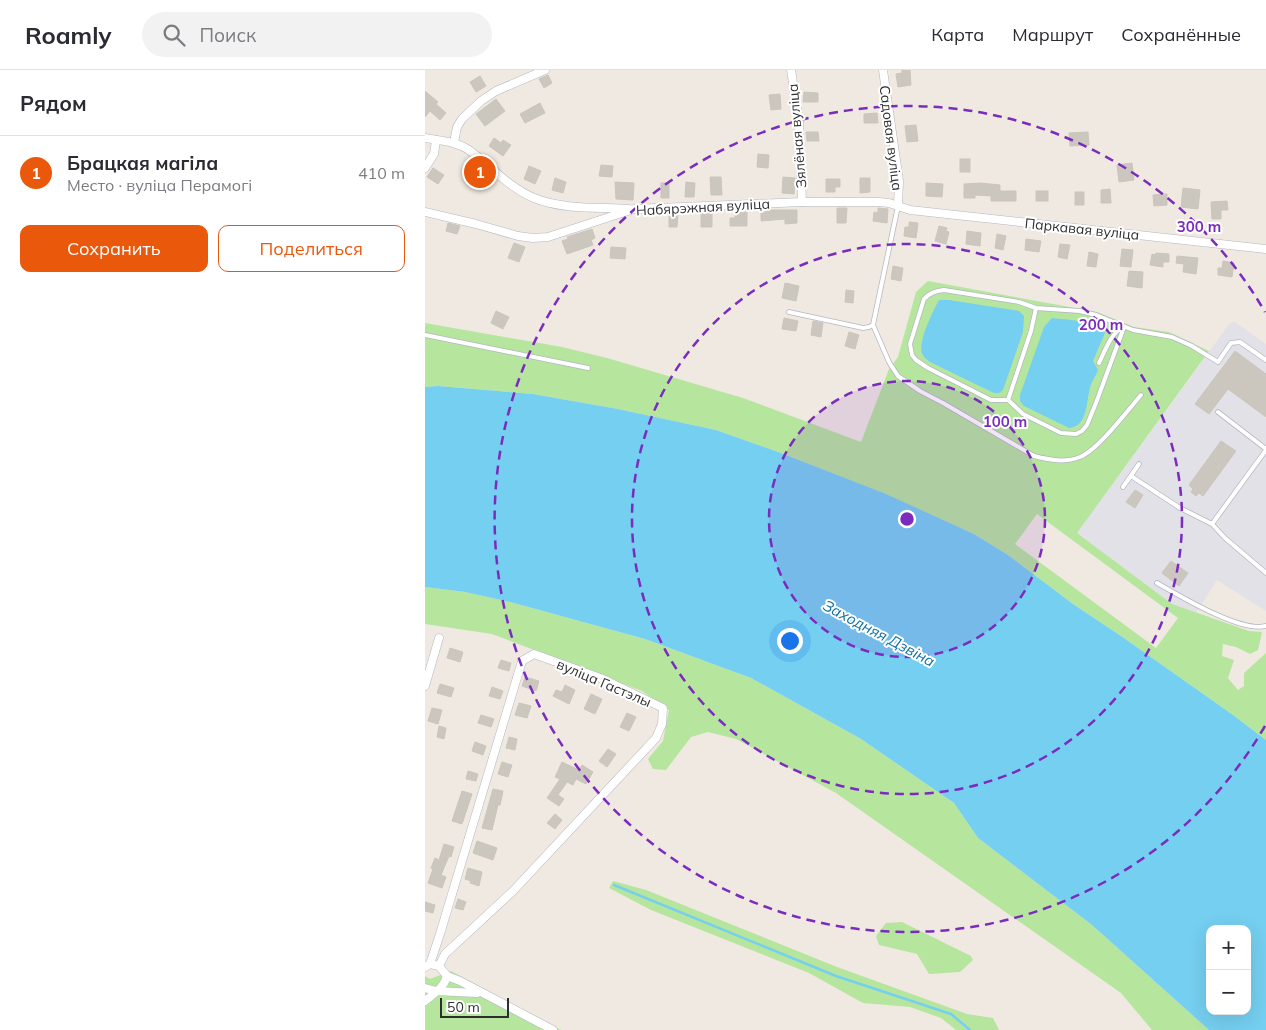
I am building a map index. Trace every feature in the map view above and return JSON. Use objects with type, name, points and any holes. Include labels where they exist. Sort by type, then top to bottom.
[{"type":"street","points":[[454,142],[457,127],[462,119],[481,101],[496,92],[545,70]]},
{"type":"street","name":"Зялёная вуліца","points":[[791,70],[799,122],[802,202]]},
{"type":"street","name":"Садовая вуліца","points":[[883,70],[899,181],[898,206]]},
{"type":"street","points":[[425,138],[454,142],[468,149],[512,186],[534,198],[558,205],[634,210]]},
{"type":"street","points":[[425,168],[434,154],[436,140]]},
{"type":"street","name":"Набярэжная вуліца","points":[[425,212],[518,236],[533,238],[548,237],[634,210],[802,202],[879,202],[898,206]]},
{"type":"street","name":"Паркавая вуліца","points":[[898,206],[929,212],[1266,249]]},
{"type":"street","points":[[425,686],[439,638]]},
{"type":"street","name":"вуліца Гастэлы","points":[[427,965],[522,661],[534,654],[603,679],[663,708],[663,724],[656,738],[513,891],[445,954],[439,966]]},
{"type":"street","points":[[427,965],[439,966],[447,976],[460,980],[480,993],[553,1030]]},
{"type":"street","points":[[425,1001],[445,983],[447,976]]},
{"type":"street","points":[[425,988],[436,991],[480,993]]},
{"type":"lane","points":[[898,206],[873,325],[889,362],[898,376],[919,392],[943,403],[1034,456],[1050,460],[1067,461],[1082,457],[1094,448],[1141,395]]},
{"type":"lane","points":[[1124,327],[1087,426],[1076,434],[1061,433],[1023,414],[1008,400],[991,400],[927,368],[912,355],[910,344],[924,299],[929,294],[944,290],[1019,302],[1036,308],[1096,315],[1124,327],[1172,337],[1192,346],[1218,362],[1231,343],[1240,342],[1266,360]]},
{"type":"lane","points":[[1008,400],[1031,331],[1036,308]]},
{"type":"lane","points":[[789,312],[863,328],[873,325]]},
{"type":"lane","points":[[1099,363],[1114,334],[1118,329],[1124,327]]},
{"type":"lane","points":[[425,335],[588,368]]},
{"type":"lane","points":[[1212,524],[1266,450],[1218,412]]},
{"type":"lane","points":[[1123,487],[1139,464]]},
{"type":"lane","points":[[1131,476],[1180,508],[1212,524],[1225,538],[1266,573]]},
{"type":"lane","points":[[1157,583],[1200,608],[1252,627],[1266,626]]},
{"type":"shaded area","points":[[1235,322],[1266,344],[1266,611],[1217,580],[1196,613],[1172,604],[1077,533],[1230,323]]},
{"type":"green space","points":[[928,281],[1097,312],[1134,327],[1169,332],[1209,351],[1077,533],[1172,604],[1249,631],[1262,632],[1258,650],[1250,654],[1236,647],[1223,644],[1222,656],[1234,660],[1228,678],[1238,690],[1244,686],[1244,673],[1266,653],[1266,740],[1073,604],[1008,555],[974,534],[885,494],[781,453],[716,430],[618,409],[533,394],[438,386],[425,387],[425,323],[562,347],[607,358],[743,398],[861,442],[889,369],[898,357],[916,292]],"holes":[[[1037,514],[1178,618],[1156,648],[1015,544]]]},
{"type":"green space","points":[[425,587],[465,592],[510,602],[645,639],[751,678],[861,739],[954,803],[978,838],[1092,925],[1209,1030],[1152,1030],[1121,993],[836,793],[736,739],[708,732],[691,737],[666,770],[653,769],[648,759],[663,741],[669,710],[642,691],[492,634],[425,624]]},
{"type":"green space","points":[[613,881],[646,890],[837,967],[967,1014],[993,1018],[999,1030],[956,1030],[941,1018],[910,1007],[863,1003],[809,973],[651,910],[609,888]]},
{"type":"green space","points":[[902,922],[971,956],[973,960],[960,972],[929,974],[917,954],[879,945],[876,936],[886,923]]},
{"type":"green space","points":[[451,971],[561,1030],[425,1030],[425,976],[430,979]]},
{"type":"water","points":[[939,300],[1019,311],[1024,316],[1023,332],[1003,390],[999,393],[994,393],[930,362],[923,356],[921,348],[924,334]]},
{"type":"water","points":[[1052,318],[1089,323],[1096,325],[1105,333],[1093,361],[1098,370],[1091,386],[1083,418],[1080,423],[1069,428],[1024,406],[1020,401],[1020,395],[1044,327]]},
{"type":"water","name":"Заходняя Дзвіна","points":[[438,386],[533,394],[618,409],[716,430],[886,494],[974,534],[1008,555],[1073,604],[1266,740],[1266,1030],[1209,1030],[1092,925],[978,838],[954,803],[861,739],[751,678],[645,639],[510,602],[465,592],[425,587],[425,387]]},
{"type":"building","points":[[902,70],[910,70],[911,85],[898,87],[896,74],[902,73]]},
{"type":"building","points":[[548,75],[552,83],[544,88],[539,79]]},
{"type":"building","points":[[480,76],[486,86],[476,92],[470,82]]},
{"type":"building","points":[[425,91],[438,102],[436,104],[446,113],[440,120],[430,111],[425,117]]},
{"type":"building","points":[[804,92],[818,93],[818,102],[803,102]]},
{"type":"building","points":[[780,94],[781,109],[771,110],[769,95]]},
{"type":"building","points":[[496,99],[505,111],[485,126],[476,114]]},
{"type":"building","points":[[540,103],[545,113],[525,123],[520,114]]},
{"type":"building","points":[[877,113],[878,123],[864,123],[864,114]]},
{"type":"building","points":[[916,125],[918,141],[907,142],[905,126]]},
{"type":"building","points":[[806,132],[818,132],[819,141],[807,141]]},
{"type":"building","points":[[1088,132],[1089,145],[1070,146],[1069,133]]},
{"type":"building","points":[[494,138],[501,143],[503,140],[511,145],[503,156],[489,146]]},
{"type":"building","points":[[758,154],[769,155],[768,168],[757,167]]},
{"type":"building","points":[[960,159],[970,159],[970,172],[960,172]]},
{"type":"building","points":[[1132,163],[1134,180],[1119,182],[1117,165]]},
{"type":"building","points":[[601,165],[613,166],[612,177],[599,176]]},
{"type":"building","points":[[529,166],[541,171],[535,184],[524,179]]},
{"type":"building","points":[[433,168],[444,175],[438,184],[427,177]]},
{"type":"building","points":[[710,177],[721,177],[722,195],[711,195]]},
{"type":"building","points":[[783,177],[795,178],[794,194],[782,193]]},
{"type":"building","points":[[555,178],[566,182],[563,193],[552,190]]},
{"type":"building","points":[[860,178],[870,178],[870,192],[860,193]]},
{"type":"building","points":[[826,179],[840,179],[840,187],[835,187],[835,192],[826,192]]},
{"type":"building","points":[[615,182],[634,183],[633,200],[616,199]]},
{"type":"building","points":[[686,182],[695,183],[694,197],[685,197]]},
{"type":"building","points":[[661,183],[669,183],[669,198],[661,198]]},
{"type":"building","points":[[926,183],[943,184],[942,197],[926,196]]},
{"type":"building","points":[[964,184],[1000,185],[1000,191],[1016,191],[1016,201],[991,201],[991,196],[975,195],[975,198],[964,198]]},
{"type":"building","points":[[1183,188],[1200,190],[1198,209],[1181,207]]},
{"type":"building","points":[[1110,189],[1111,203],[1101,203],[1101,190]]},
{"type":"building","points":[[1036,191],[1048,191],[1048,201],[1036,201]]},
{"type":"building","points":[[1075,192],[1084,192],[1084,205],[1075,205]]},
{"type":"building","points":[[1167,194],[1167,205],[1154,206],[1153,195]]},
{"type":"building","points":[[1227,201],[1228,210],[1221,210],[1221,219],[1212,219],[1211,202]]},
{"type":"building","points":[[837,208],[847,208],[846,223],[837,223]]},
{"type":"building","points":[[878,208],[888,209],[887,223],[873,221],[874,212],[878,213]]},
{"type":"building","points":[[765,210],[797,210],[797,223],[785,224],[785,219],[761,221],[761,213],[765,213]]},
{"type":"building","points":[[712,211],[712,227],[701,227],[701,212]]},
{"type":"building","points":[[735,212],[747,212],[747,226],[730,226],[730,218],[735,218]]},
{"type":"building","points":[[669,213],[678,213],[677,227],[669,227]]},
{"type":"building","points":[[909,222],[918,223],[916,238],[904,236],[905,227],[909,227]]},
{"type":"building","points":[[448,223],[460,226],[457,234],[446,231]]},
{"type":"building","points":[[939,226],[947,228],[946,231],[949,232],[946,244],[935,241]]},
{"type":"building","points":[[592,229],[595,238],[591,240],[593,245],[567,254],[562,241],[568,239],[567,237]]},
{"type":"building","points":[[967,231],[981,233],[980,246],[966,244]]},
{"type":"building","points":[[997,234],[1006,236],[1003,250],[995,248]]},
{"type":"building","points":[[1026,239],[1041,241],[1039,252],[1025,250]]},
{"type":"building","points":[[514,243],[525,247],[519,262],[508,258]]},
{"type":"building","points":[[1060,244],[1070,245],[1067,259],[1058,257]]},
{"type":"building","points":[[611,247],[626,248],[625,259],[610,258]]},
{"type":"building","points":[[1122,249],[1133,250],[1131,267],[1120,266]]},
{"type":"building","points":[[1089,252],[1098,254],[1096,267],[1087,266]]},
{"type":"building","points":[[1156,253],[1169,254],[1169,262],[1163,262],[1163,267],[1150,265],[1152,254],[1155,255]]},
{"type":"building","points":[[1177,256],[1198,258],[1196,274],[1183,272],[1184,264],[1176,263]]},
{"type":"building","points":[[1223,261],[1234,263],[1232,277],[1218,275],[1218,268],[1222,268]]},
{"type":"building","points":[[893,266],[903,268],[901,281],[891,279]]},
{"type":"building","points":[[1129,271],[1143,272],[1142,288],[1127,286]]},
{"type":"building","points":[[785,283],[799,286],[796,301],[782,298]]},
{"type":"building","points":[[846,290],[854,291],[853,303],[845,302]]},
{"type":"building","points":[[496,311],[509,317],[503,329],[491,323]]},
{"type":"building","points":[[784,318],[798,321],[796,331],[782,329]]},
{"type":"building","points":[[813,321],[823,323],[821,337],[811,335]]},
{"type":"building","points":[[849,332],[859,335],[855,349],[845,346]]},
{"type":"building","points":[[1235,351],[1266,374],[1266,417],[1228,389],[1209,414],[1195,404]]},
{"type":"building","points":[[1221,441],[1236,451],[1203,496],[1199,493],[1196,496],[1191,492],[1193,489],[1189,485]]},
{"type":"building","points":[[1135,490],[1143,495],[1135,508],[1126,502]]},
{"type":"building","points":[[1171,561],[1188,573],[1179,586],[1162,573]]},
{"type":"building","points":[[450,648],[463,652],[460,662],[447,658]]},
{"type":"building","points":[[501,660],[511,663],[509,671],[498,668]]},
{"type":"building","points":[[525,677],[539,681],[536,691],[522,686]]},
{"type":"building","points":[[440,684],[454,688],[451,697],[437,693]]},
{"type":"building","points":[[565,685],[575,690],[569,704],[553,696],[556,690],[562,692]]},
{"type":"building","points":[[492,687],[503,691],[500,699],[489,696]]},
{"type":"building","points":[[591,694],[602,699],[595,714],[584,709]]},
{"type":"building","points":[[519,703],[531,706],[527,718],[515,715]]},
{"type":"building","points":[[432,708],[442,710],[438,724],[428,721]]},
{"type":"building","points":[[627,713],[636,717],[629,731],[620,727]]},
{"type":"building","points":[[481,715],[494,719],[491,727],[478,723]]},
{"type":"building","points":[[439,726],[446,728],[444,739],[437,737]]},
{"type":"building","points":[[509,737],[517,739],[515,750],[506,748]]},
{"type":"building","points":[[475,742],[486,746],[483,755],[472,751]]},
{"type":"building","points":[[608,749],[616,754],[607,767],[599,761]]},
{"type":"building","points":[[502,762],[512,765],[508,777],[498,774]]},
{"type":"building","points":[[562,762],[579,770],[582,765],[593,772],[586,784],[576,779],[573,785],[567,782],[558,795],[564,799],[559,806],[547,798],[560,779],[555,777]]},
{"type":"building","points":[[468,771],[478,774],[476,781],[466,779]]},
{"type":"building","points":[[493,789],[503,791],[492,830],[482,828]]},
{"type":"building","points":[[462,791],[472,794],[462,824],[452,821]]},
{"type":"building","points":[[555,814],[562,820],[555,829],[547,823]]},
{"type":"building","points":[[477,841],[497,848],[493,860],[473,853]]},
{"type":"building","points":[[444,844],[454,847],[441,875],[446,877],[442,888],[428,883],[435,858],[439,860]]},
{"type":"building","points":[[468,868],[482,872],[479,886],[465,879]]},
{"type":"building","points":[[458,899],[466,902],[463,910],[455,908]]},
{"type":"building","points":[[425,902],[435,905],[433,913],[425,911]]},
{"type":"waterway","points":[[614,885],[836,976],[951,1014],[970,1030]]},
{"type":"place","name":"Брацкая магіла","points":[[480,172]]}]
